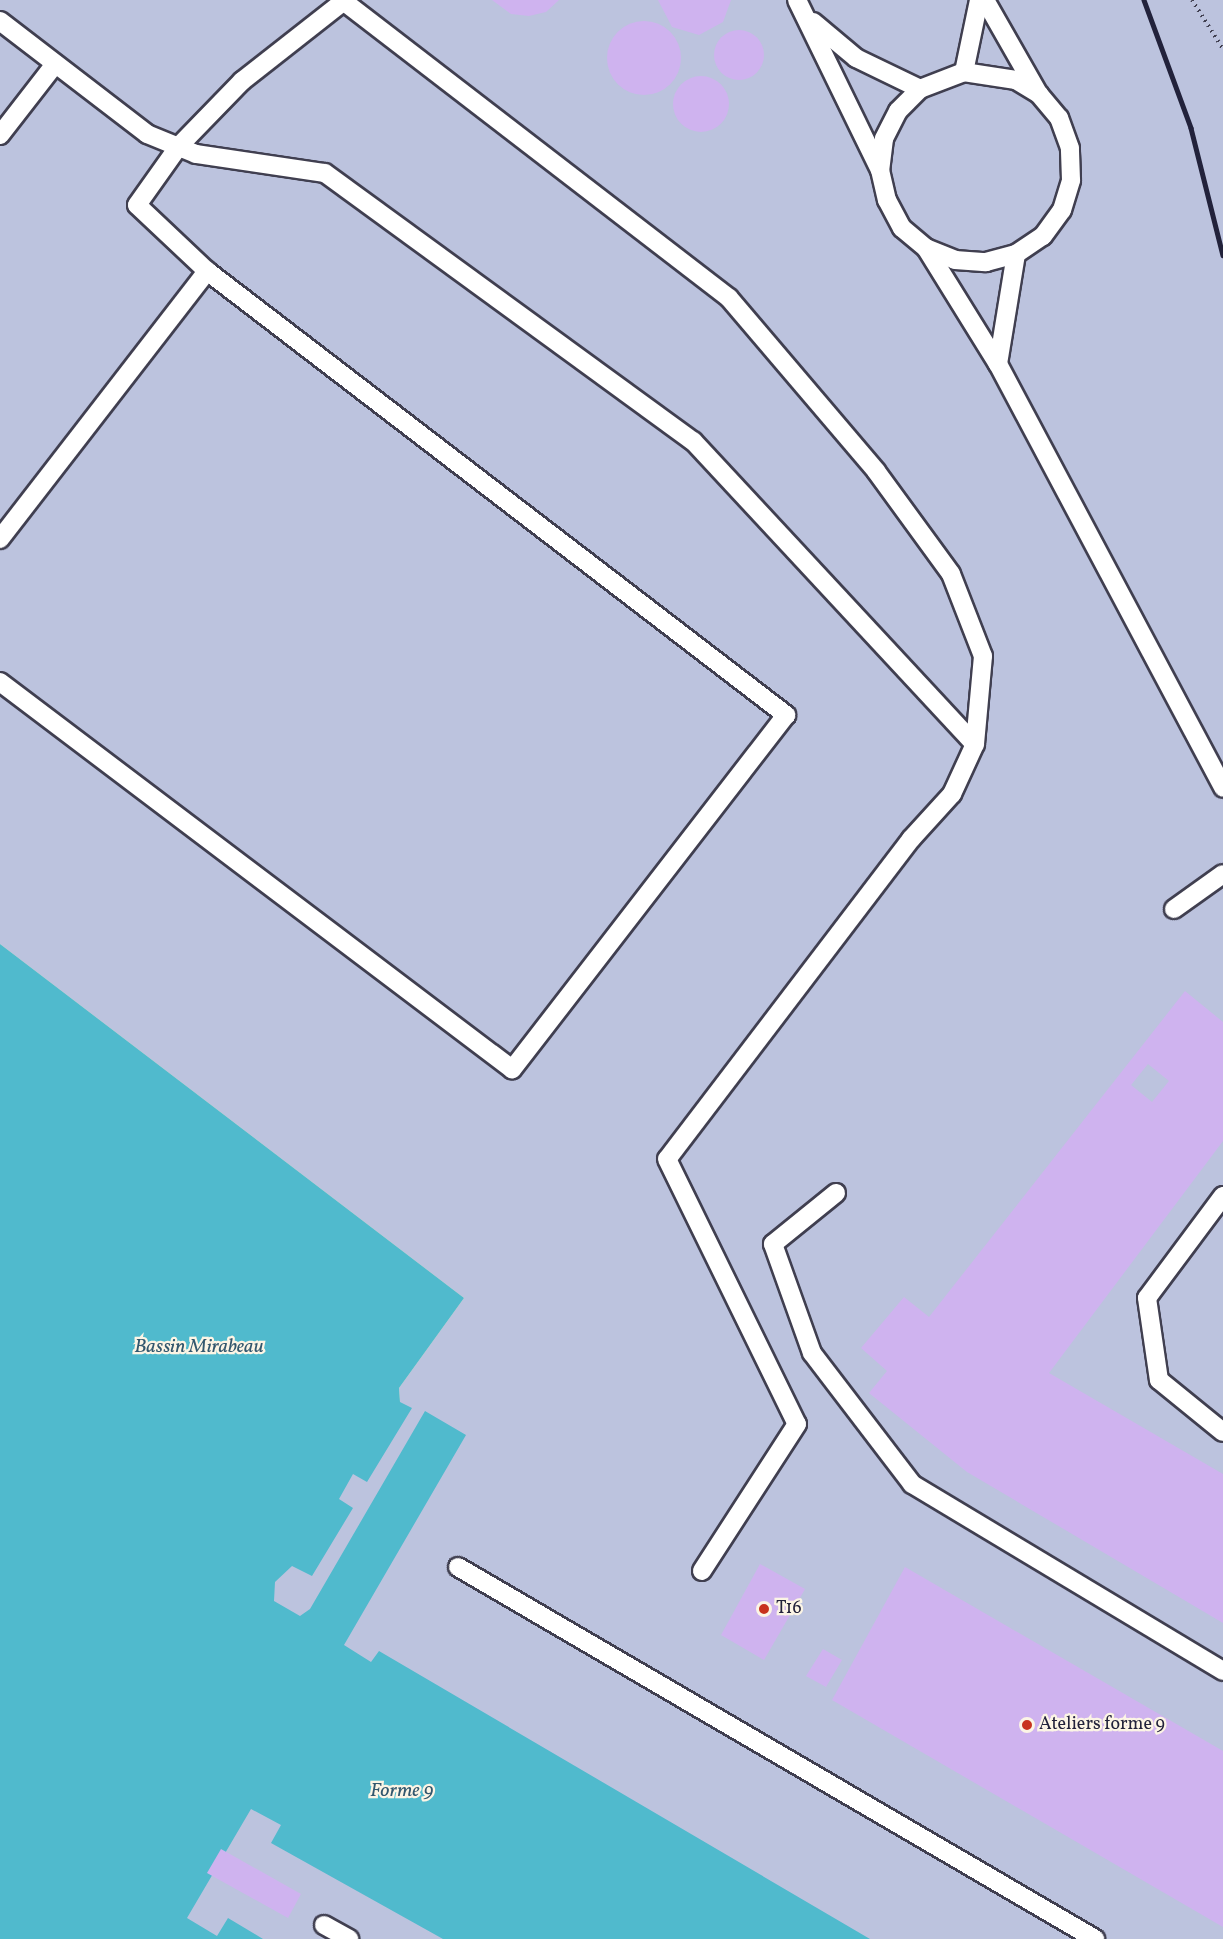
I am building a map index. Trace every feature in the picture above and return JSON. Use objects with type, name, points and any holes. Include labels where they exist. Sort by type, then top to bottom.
[{"type":"lane","points":[[964,72],[980,0]]},
{"type":"lane","points":[[801,7],[880,170],[886,200],[902,228],[926,248],[955,260],[986,262],[1016,254],[1043,236],[1062,210],[1071,180],[1070,148],[1059,118],[1039,94],[985,0]]},
{"type":"lane","points":[[0,682],[512,1069],[786,715],[207,271],[137,205],[179,146],[242,81],[343,1],[729,298],[876,471],[951,574],[983,656],[975,744],[952,794],[911,839],[668,1159],[797,1424],[702,1571]]},
{"type":"lane","points":[[801,7],[856,57],[920,89]]},
{"type":"lane","points":[[0,21],[147,134],[179,146],[325,173],[693,441],[975,744]]},
{"type":"lane","points":[[0,135],[55,64]]},
{"type":"lane","points":[[880,170],[885,139],[898,111],[920,89],[964,72],[991,72],[1039,94]]},
{"type":"lane","points":[[926,248],[998,364],[1223,788]]},
{"type":"lane","points":[[998,364],[1016,254]]},
{"type":"lane","points":[[0,539],[207,271]]},
{"type":"lane","points":[[1174,909],[1223,874]]},
{"type":"lane","points":[[836,1193],[772,1244],[812,1353],[912,1484],[1223,1671]]},
{"type":"lane","points":[[1223,1196],[1147,1298],[1159,1380],[1223,1432]]},
{"type":"lane","points":[[458,1567],[1095,1939]]},
{"type":"lane","points":[[324,1925],[348,1939]]},
{"type":"path","points":[[1192,0],[1223,49]]},
{"type":"shaded area","points":[[0,0],[1223,0],[1223,1939],[52,1939],[361,1400],[400,1402],[399,1388],[464,1298],[0,944]]},
{"type":"water","name":"Bassin Mirabeau","points":[[0,944],[464,1298],[399,1388],[400,1402],[412,1408],[367,1482],[353,1474],[339,1499],[353,1508],[312,1576],[292,1566],[275,1582],[274,1601],[300,1616],[310,1609],[425,1411],[466,1435],[344,1645],[371,1662],[379,1651],[870,1939],[443,1939],[271,1843],[281,1825],[251,1809],[187,1918],[217,1936],[228,1918],[263,1939],[0,1939]]},
{"type":"building","points":[[492,0],[559,0],[546,12],[529,16],[511,14]]},
{"type":"building","points":[[658,0],[731,0],[723,22],[699,35],[672,27]]},
{"type":"building","points":[[644,21],[658,24],[670,32],[678,44],[681,58],[678,72],[670,84],[658,92],[644,95],[630,92],[618,84],[610,72],[607,58],[610,44],[618,32],[630,24]]},
{"type":"building","points":[[734,30],[744,30],[757,37],[764,50],[764,60],[757,73],[744,80],[734,80],[725,76],[718,69],[714,60],[714,50],[718,41],[725,34]]},
{"type":"building","points":[[701,76],[716,81],[724,89],[729,104],[724,119],[716,127],[701,132],[686,127],[678,119],[673,104],[678,89],[686,81]]},
{"type":"building","points":[[1185,991],[1223,1022],[1223,1141],[1049,1373],[1223,1474],[1223,1623],[967,1472],[869,1393],[887,1371],[861,1348],[904,1297],[929,1317]],"holes":[[[1148,1064],[1169,1081],[1152,1102],[1131,1085]]]},
{"type":"building","name":"T16","points":[[760,1564],[805,1589],[764,1660],[721,1635]]},
{"type":"building","name":"Ateliers forme 9","points":[[905,1567],[1223,1751],[1223,1927],[832,1700]]},
{"type":"building","points":[[823,1649],[842,1660],[826,1687],[806,1676]]},
{"type":"building","points":[[221,1849],[301,1894],[288,1918],[207,1873]]},
{"type":"railway","points":[[1144,0],[1191,128],[1223,255]]},
{"type":"place","name":"T16","points":[[764,1609]]},
{"type":"place","name":"Ateliers forme 9","points":[[1027,1725]]},
{"type":"water label","name":"Forme 9","points":[[402,1791]]}]
